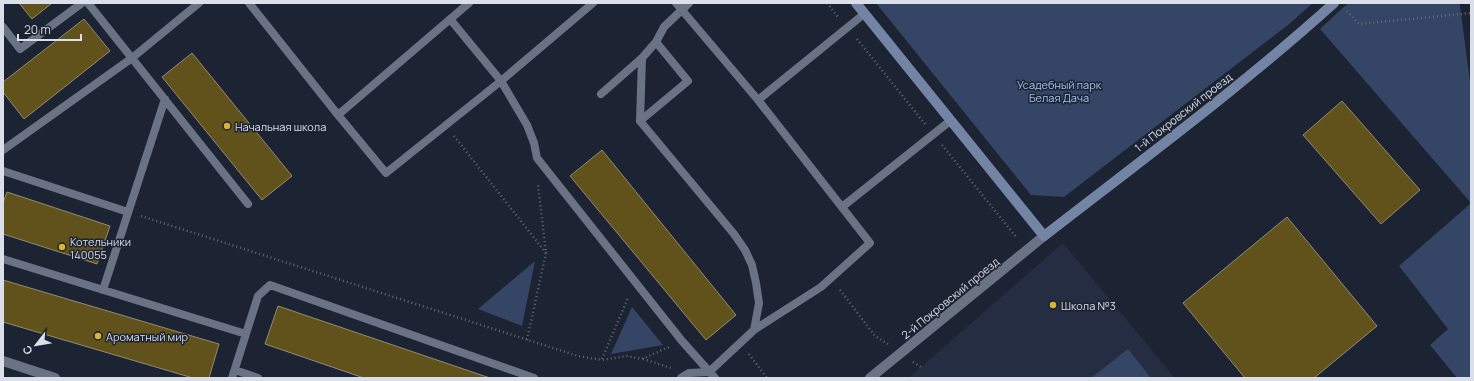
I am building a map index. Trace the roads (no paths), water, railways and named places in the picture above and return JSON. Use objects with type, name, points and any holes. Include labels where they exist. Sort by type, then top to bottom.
[{"type":"street","points":[[856,3],[1044,236]]},
{"type":"street","name":"1-й Покровский проезд","points":[[1044,236],[1229,91],[1307,28],[1334,3]]},
{"type":"street","name":"2-й Покровский проезд","points":[[870,378],[1044,236]]},
{"type":"street","points":[[3,361],[55,378]]},
{"type":"lane","points":[[3,27],[20,49],[82,3]]},
{"type":"lane","points":[[88,3],[248,204]]},
{"type":"lane","points":[[3,150],[132,58],[199,3]]},
{"type":"lane","points":[[249,3],[386,173],[501,81],[593,3]]},
{"type":"lane","points":[[338,115],[469,3]]},
{"type":"lane","points":[[601,94],[642,58],[656,42],[678,6],[689,3]]},
{"type":"lane","points":[[678,6],[758,100],[870,243],[821,287],[754,330],[740,343],[712,375]]},
{"type":"lane","points":[[758,100],[864,14]]},
{"type":"lane","points":[[450,19],[501,81],[527,126],[534,143],[537,158],[682,341],[712,375]]},
{"type":"lane","points":[[640,121],[688,81],[656,42]]},
{"type":"lane","points":[[642,58],[640,121],[734,234],[745,250],[752,265],[759,304],[754,330]]},
{"type":"lane","points":[[103,290],[165,99]]},
{"type":"lane","points":[[842,208],[950,121]]},
{"type":"lane","points":[[3,171],[128,212]]},
{"type":"lane","points":[[3,259],[246,334]]},
{"type":"lane","points":[[258,378],[234,374],[258,296],[270,285],[534,378]]},
{"type":"lane","points":[[681,378],[689,373],[712,375]]},
{"type":"place","name":"Начальная школа","points":[[227,126]]},
{"type":"place","name":"Котельники 140055","points":[[62,247]]},
{"type":"place","name":"Школа №3","points":[[1053,305]]},
{"type":"place","name":"Ароматный мир","points":[[98,336]]},
{"type":"park label","name":"Усадебный парк Белая Дача","points":[[1059,90]]}]
